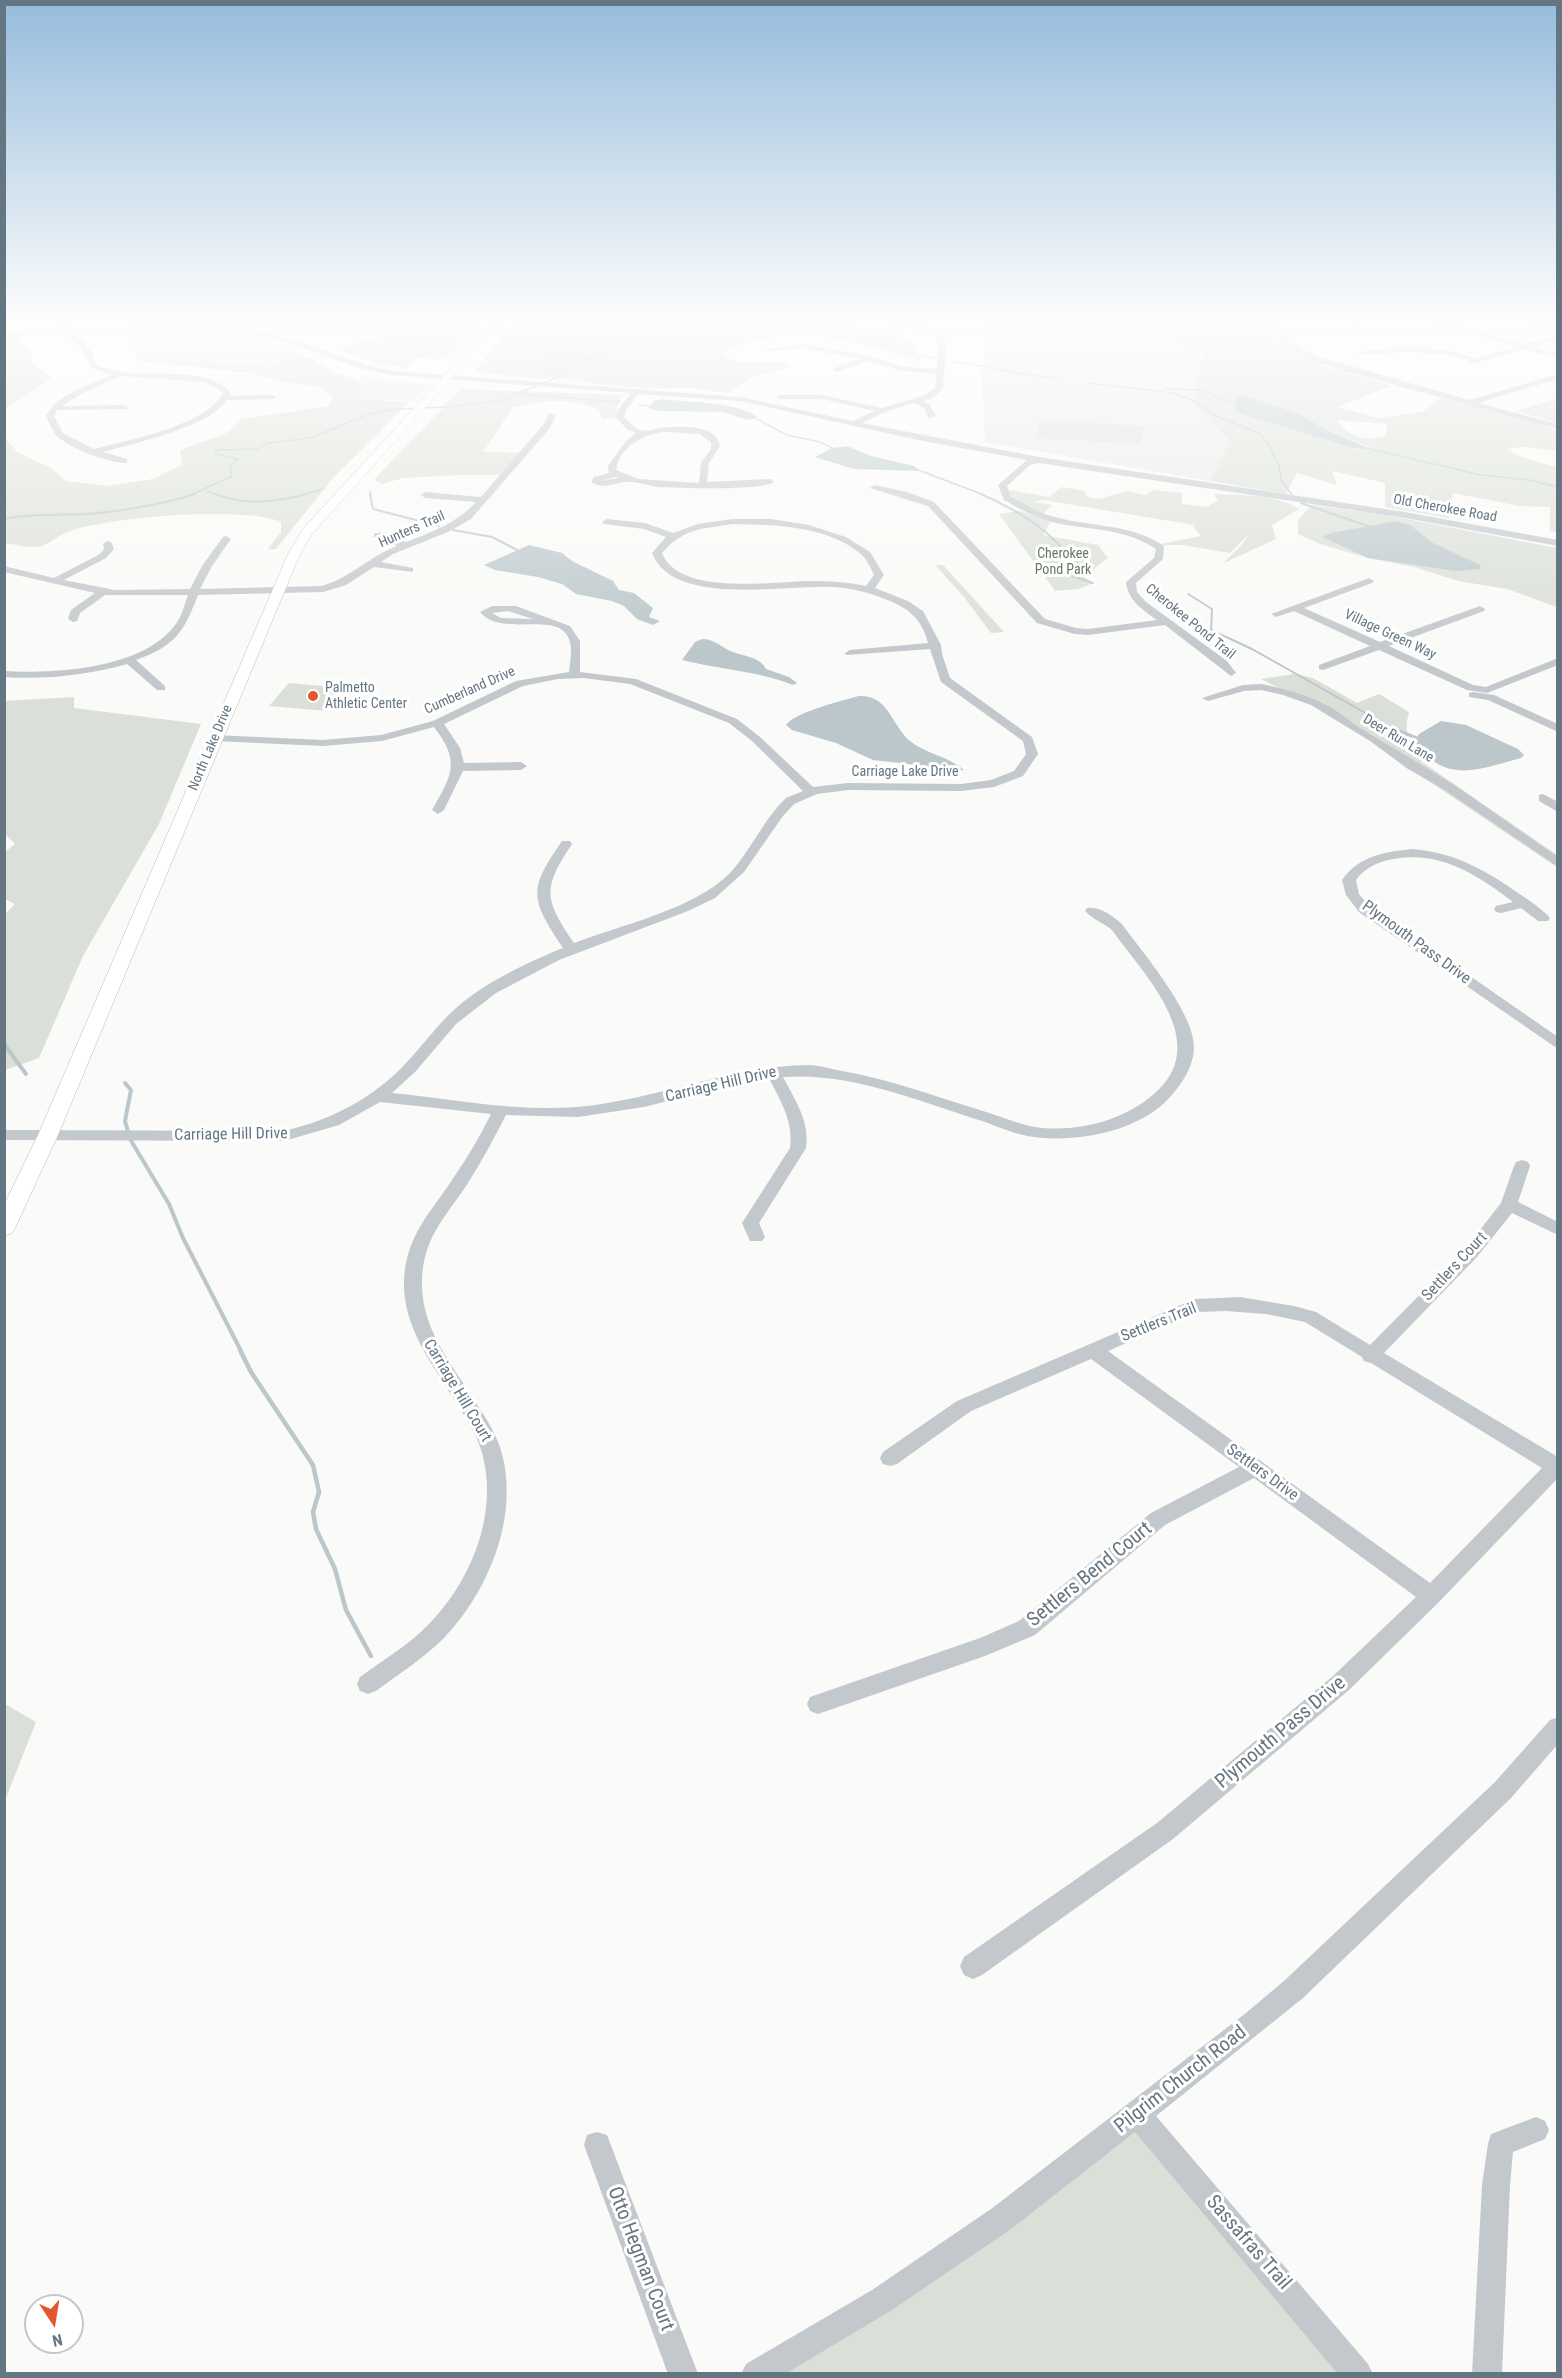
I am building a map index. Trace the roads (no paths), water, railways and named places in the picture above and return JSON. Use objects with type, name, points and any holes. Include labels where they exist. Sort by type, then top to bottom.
[{"type":"main road","name":"North Lake Drive","points":[[4,1228],[48,1135],[294,554],[307,532],[400,432]]},
{"type":"street","points":[[59,432],[78,446],[124,460]]},
{"type":"street","points":[[97,451],[158,432]]},
{"type":"street","name":"Hunters Trail","points":[[4,569],[103,592],[194,594],[307,591],[330,587],[349,580],[404,545],[456,525],[468,517],[542,432]]},
{"type":"street","points":[[652,432],[642,433],[633,438],[612,466],[612,471],[626,479],[643,483],[770,482]]},
{"type":"street","points":[[693,432],[713,437],[716,446],[704,466],[703,484]]},
{"type":"street","name":"Old Cherokee Road","points":[[895,432],[1039,460],[1390,512],[1557,543]]},
{"type":"street","name":"Cherokee Pond Trail","points":[[1039,460],[1034,468],[1015,475],[1002,485],[1007,498],[1047,518],[1130,532],[1150,539],[1161,548],[1158,559],[1131,582],[1131,588],[1142,604],[1223,663],[1231,673]]},
{"type":"street","points":[[616,474],[597,479],[595,482],[604,484],[626,479]]},
{"type":"street","points":[[874,488],[904,494],[931,504],[1041,621],[1075,631],[1088,632],[1166,622]]},
{"type":"street","points":[[425,495],[485,500]]},
{"type":"street","points":[[607,522],[645,526],[671,535],[699,527],[732,522],[776,522],[809,527],[841,537],[869,555],[879,575],[870,588]]},
{"type":"street","points":[[377,535],[404,545]]},
{"type":"street","name":"Carriage Lake Drive","points":[[376,1096],[402,1076],[457,1014],[503,982],[571,949],[695,903],[717,891],[740,870],[788,802],[810,791],[871,784],[932,788],[984,786],[1008,779],[1026,766],[1032,754],[1028,739],[945,680],[938,666],[936,645],[918,612],[870,588],[847,584],[729,587],[694,581],[671,571],[658,558],[659,545],[671,535]]},
{"type":"street","points":[[4,674],[33,676],[67,673],[129,660],[162,643],[178,630],[209,563],[226,539]]},
{"type":"street","points":[[57,580],[104,556],[110,549],[108,544]]},
{"type":"street","points":[[372,564],[410,570]]},
{"type":"street","points":[[1276,614],[1369,581]]},
{"type":"street","points":[[73,619],[75,612],[103,592]]},
{"type":"street","name":"Village Green Way","points":[[1296,608],[1471,688],[1469,691],[1473,696],[1488,693],[1557,729]]},
{"type":"street","points":[[1323,667],[1480,609]]},
{"type":"street","points":[[546,622],[563,627],[573,636],[576,649],[574,675]]},
{"type":"street","points":[[850,652],[936,645]]},
{"type":"street","points":[[129,660],[161,688]]},
{"type":"street","points":[[1488,693],[1557,661]]},
{"type":"street","name":"Cumberland Drive","points":[[215,738],[323,743],[351,742],[396,735],[437,723],[520,683],[574,675],[632,681],[733,721],[756,739],[810,791]]},
{"type":"street","name":"Deer Run Lane","points":[[1208,698],[1243,688],[1261,687],[1286,692],[1315,703],[1374,739],[1412,766],[1449,787],[1557,863]]},
{"type":"street","points":[[437,723],[452,741],[459,754],[460,767],[438,810]]},
{"type":"street","points":[[460,767],[521,766]]},
{"type":"street","points":[[1543,798],[1557,808]]},
{"type":"street","points":[[566,844],[549,868],[542,890],[550,917],[571,949]]},
{"type":"street","name":"Plymouth Pass Drive","points":[[1543,918],[1484,873],[1458,861],[1428,853],[1396,854],[1370,860],[1356,868],[1349,880],[1353,895],[1364,909],[1557,1044]]},
{"type":"street","points":[[1501,909],[1524,903]]},
{"type":"street","name":"Carriage Hill Drive","points":[[4,1135],[284,1136],[327,1126],[354,1113],[376,1096],[548,1113],[596,1110],[644,1102],[738,1077],[773,1071],[810,1070],[846,1075],[1034,1131],[1053,1133],[1101,1128],[1142,1113],[1169,1090],[1180,1072],[1186,1050],[1184,1031],[1167,1000],[1117,927],[1108,919],[1092,911]]},
{"type":"street","points":[[756,1237],[750,1223],[798,1148],[800,1140],[793,1113],[773,1071]]},
{"type":"street","name":"Carriage Hill Court","points":[[368,1684],[409,1655],[437,1630],[471,1587],[480,1571],[495,1512],[495,1473],[490,1448],[470,1409],[426,1342],[418,1325],[413,1300],[415,1258],[426,1228],[464,1176],[501,1110]]},
{"type":"street","name":"Settlers Court","points":[[1370,1356],[1471,1253],[1509,1205],[1522,1166]]},
{"type":"street","points":[[1509,1205],[1557,1229]]},
{"type":"street","name":"Settlers Trail","points":[[890,1458],[964,1407],[1195,1306],[1231,1302],[1267,1305],[1310,1317],[1370,1356],[1557,1467]]},
{"type":"street","name":"Settlers Drive","points":[[1092,1350],[1431,1596]]},
{"type":"street","name":"Plymouth Pass Drive","points":[[973,1966],[1165,1831],[1341,1683],[1431,1596],[1557,1467]]},
{"type":"street","name":"Settlers Bend Court","points":[[818,1704],[985,1646],[1028,1628],[1158,1519],[1255,1468]]},
{"type":"street","name":"Pilgrim Church Road","points":[[756,2373],[882,2300],[1001,2219],[1137,2115],[1294,1989],[1503,1790],[1557,1726]]},
{"type":"street","name":"Sassafras Trail","points":[[1137,2115],[1358,2373]]},
{"type":"street","points":[[1487,2373],[1496,2185],[1502,2144],[1536,2130]]},
{"type":"street","name":"Otto Hegman Court","points":[[597,2145],[683,2373]]},
{"type":"waterway","points":[[191,495],[232,476],[230,465],[238,459],[215,454],[217,450],[257,449],[268,443],[310,438],[325,432]]},
{"type":"waterway","points":[[781,432],[820,442],[832,448]]},
{"type":"waterway","points":[[1256,432],[1269,445],[1279,465],[1281,480],[1292,495]]},
{"type":"waterway","points":[[1374,450],[1481,475],[1529,480],[1558,487]]},
{"type":"waterway","points":[[921,471],[984,495]]},
{"type":"waterway","points":[[302,495],[324,489]]},
{"type":"waterway","points":[[208,491],[218,495]]},
{"type":"waterway","points":[[4,519],[114,511],[195,494]]},
{"type":"waterway","points":[[218,495],[261,502],[307,494]]},
{"type":"waterway","points":[[370,494],[373,509],[439,526]]},
{"type":"waterway","points":[[981,494],[1022,515],[1046,532],[1076,566],[1066,574],[1093,583]]},
{"type":"waterway","points":[[1301,503],[1368,526]]},
{"type":"waterway","points":[[453,530],[492,537],[517,550]]},
{"type":"waterway","points":[[1188,594],[1212,609],[1211,630],[1252,649],[1369,715]]},
{"type":"waterway","points":[[1366,714],[1387,726],[1419,739]]},
{"type":"waterway","points":[[4,1044],[26,1074]]},
{"type":"waterway","points":[[125,1083],[131,1090],[125,1121],[130,1139],[169,1204],[183,1238],[241,1351]]},
{"type":"waterway","points":[[240,1350],[251,1372],[313,1465],[319,1492],[313,1512],[316,1529],[335,1569],[346,1610],[371,1656]]},
{"type":"place","name":"Palmetto Athletic Center","points":[[313,696]]},
{"type":"park label","name":"Cherokee Pond Park","points":[[1063,562]]}]
